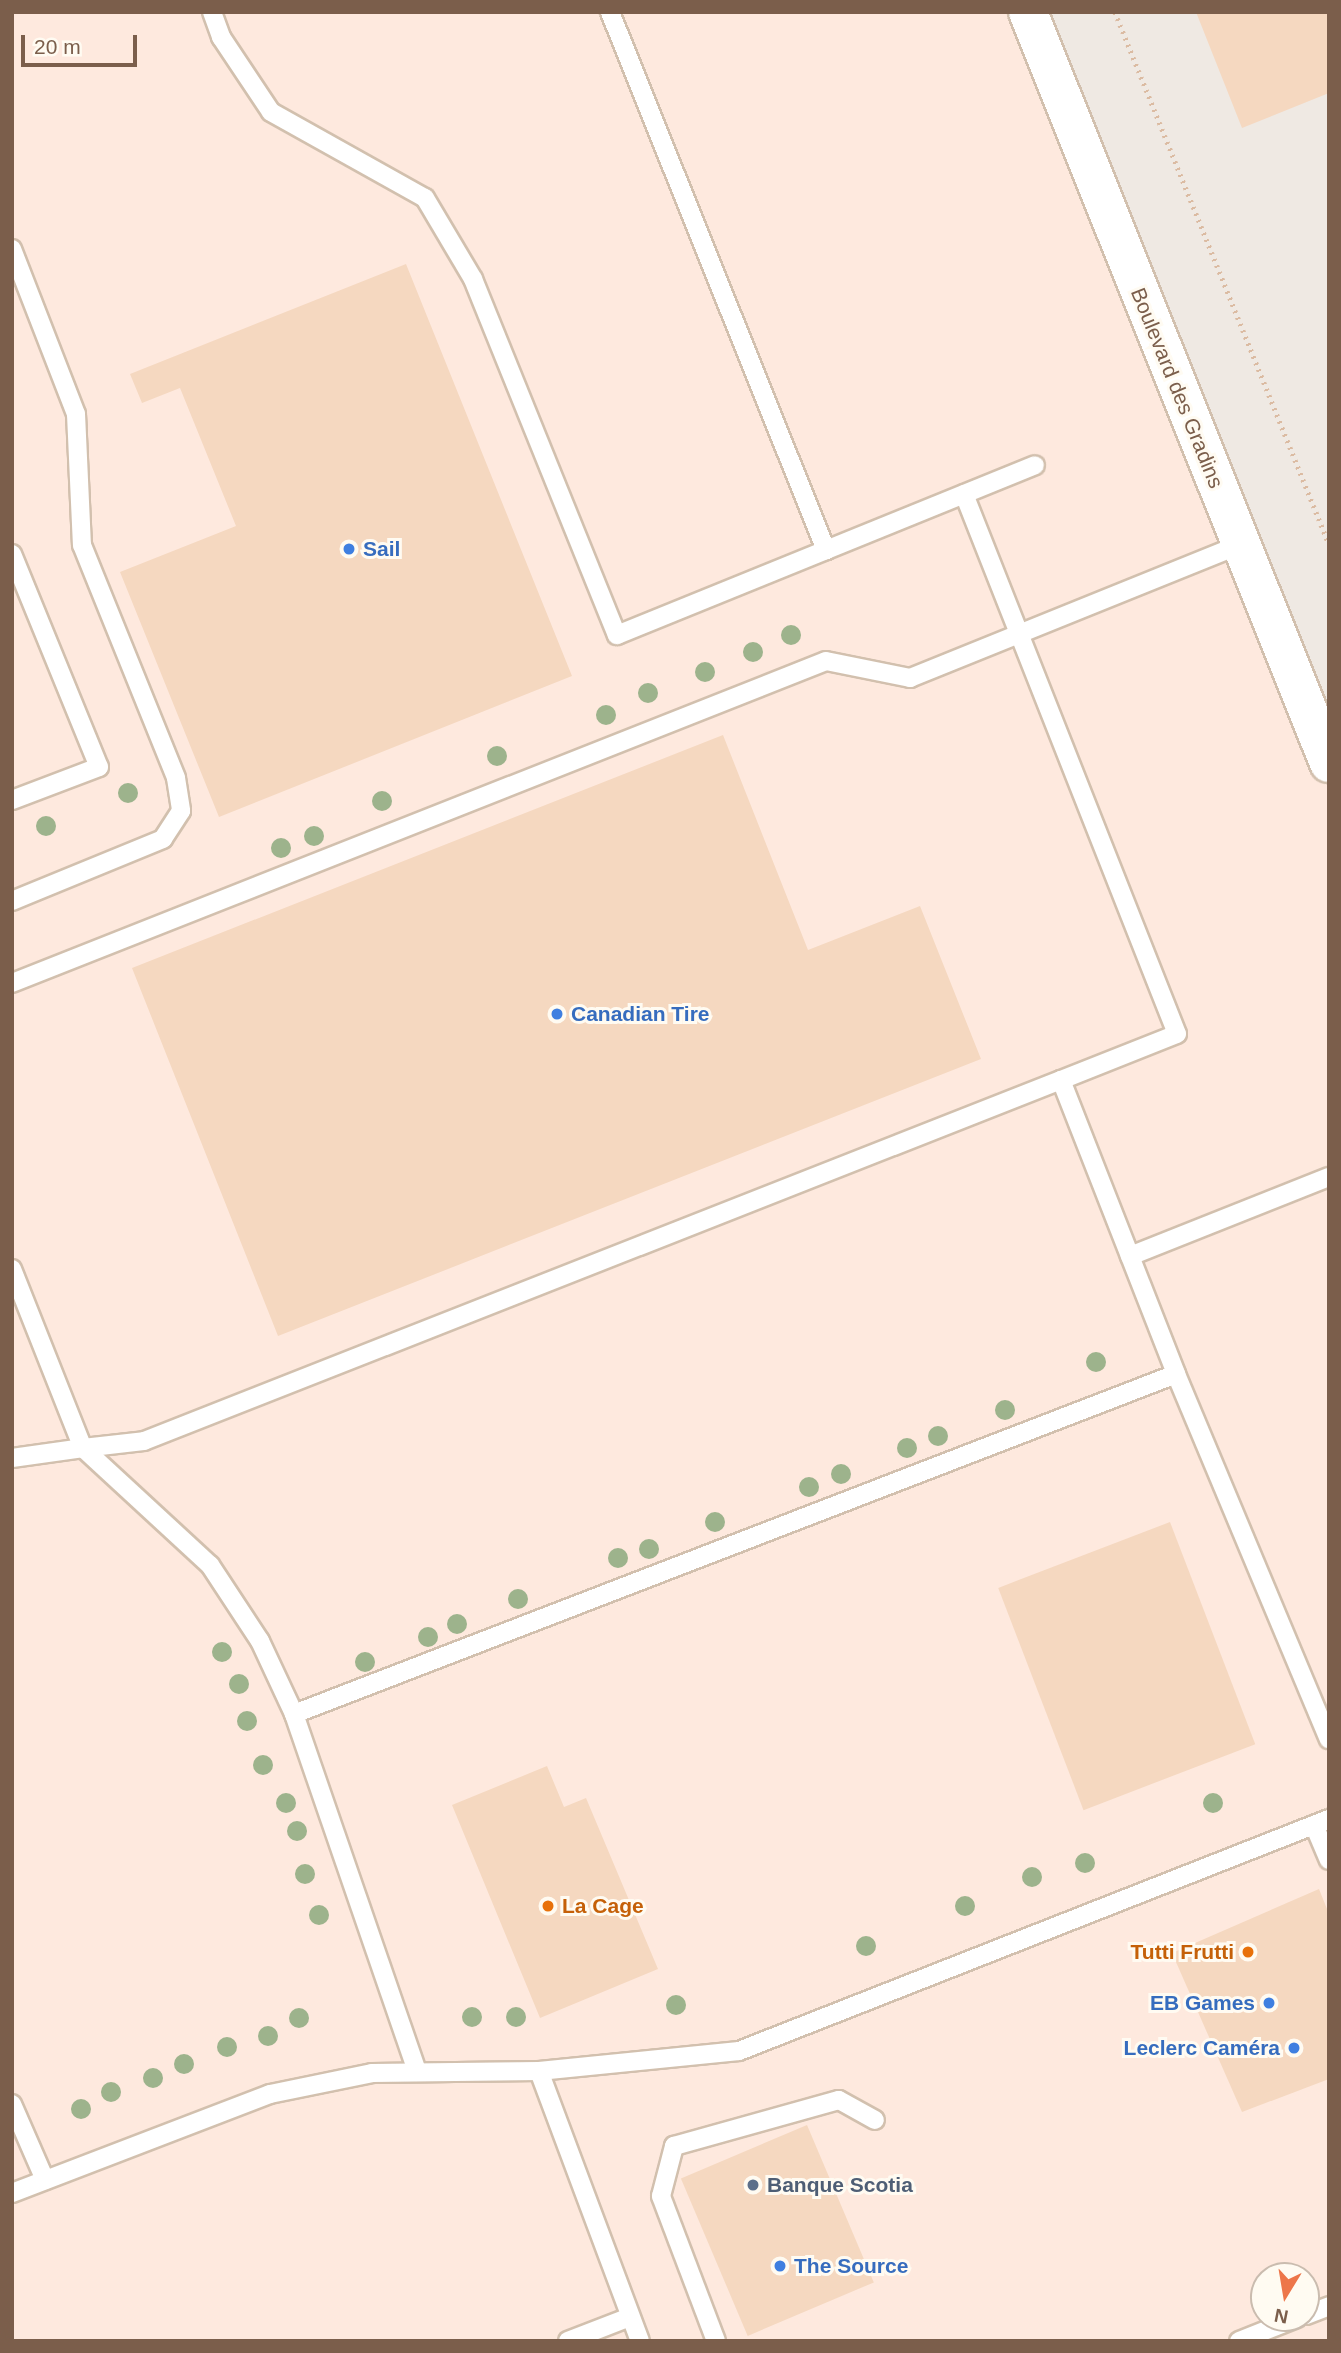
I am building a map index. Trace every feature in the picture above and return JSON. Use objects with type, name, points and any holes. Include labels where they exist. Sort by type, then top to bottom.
[{"type":"street","name":"Boulevard des Gradins","points":[[1028,12],[1329,763]]},
{"type":"lane","points":[[212,12],[221,37],[271,112],[425,198],[473,279],[617,635],[1035,465]]},
{"type":"lane","points":[[610,12],[826,550]]},
{"type":"lane","points":[[12,249],[76,414],[82,545],[176,778],[181,811],[163,839],[12,901]]},
{"type":"lane","points":[[12,1458],[144,1441],[1177,1034],[964,494]]},
{"type":"lane","points":[[12,983],[826,661],[910,678],[1240,545]]},
{"type":"lane","points":[[12,554],[99,766],[12,800]]},
{"type":"lane","points":[[1061,1080],[1176,1374],[1329,1739]]},
{"type":"lane","points":[[1130,1256],[1329,1177]]},
{"type":"lane","points":[[12,1269],[83,1448],[210,1565],[260,1641],[294,1714],[417,2071]]},
{"type":"lane","points":[[294,1714],[1176,1374]]},
{"type":"lane","points":[[12,2193],[270,2094],[417,2071],[539,2071],[739,2051],[1321,1822],[1329,1860]]},
{"type":"lane","points":[[539,2071],[640,2341]]},
{"type":"lane","points":[[716,2341],[661,2196],[674,2146],[839,2100],[875,2120]]},
{"type":"lane","points":[[12,2104],[45,2180]]},
{"type":"lane","points":[[568,2341],[631,2317]]},
{"type":"lane","points":[[1239,2341],[1262,2332]]},
{"type":"path","points":[[1115,12],[1329,544]]},
{"type":"shaded area","points":[[12,12],[1329,12],[1329,2341],[12,2341]]},
{"type":"shaded area","points":[[1031,12],[1329,12],[1329,763]]},
{"type":"building","points":[[1196,12],[1329,12],[1329,93],[1242,128]]},
{"type":"building","name":"Sail","points":[[406,264],[572,676],[219,817],[120,572],[236,526],[180,388],[142,403],[130,374]]},
{"type":"building","name":"Canadian Tire","points":[[723,735],[808,950],[920,906],[981,1059],[278,1336],[132,968]]},
{"type":"building","points":[[1170,1522],[1255,1744],[1084,1810],[998,1588]]},
{"type":"building","points":[[547,1766],[564,1807],[586,1798],[658,1969],[540,2018],[452,1805]]},
{"type":"building","points":[[1319,1889],[1329,1914],[1329,2079],[1242,2112],[1172,1953]]},
{"type":"building","points":[[807,2125],[874,2282],[748,2336],[681,2179]]},
{"type":"place","name":"Sail","points":[[349,549]]},
{"type":"place","name":"Canadian Tire","points":[[557,1014]]},
{"type":"place","name":"La Cage","points":[[548,1906]]},
{"type":"place","name":"Tutti Frutti","points":[[1248,1952]]},
{"type":"place","name":"EB Games","points":[[1269,2003]]},
{"type":"place","name":"Leclerc Caméra","points":[[1294,2048]]},
{"type":"place","name":"Banque Scotia","points":[[753,2185]]},
{"type":"place","name":"The Source","points":[[780,2266]]}]
